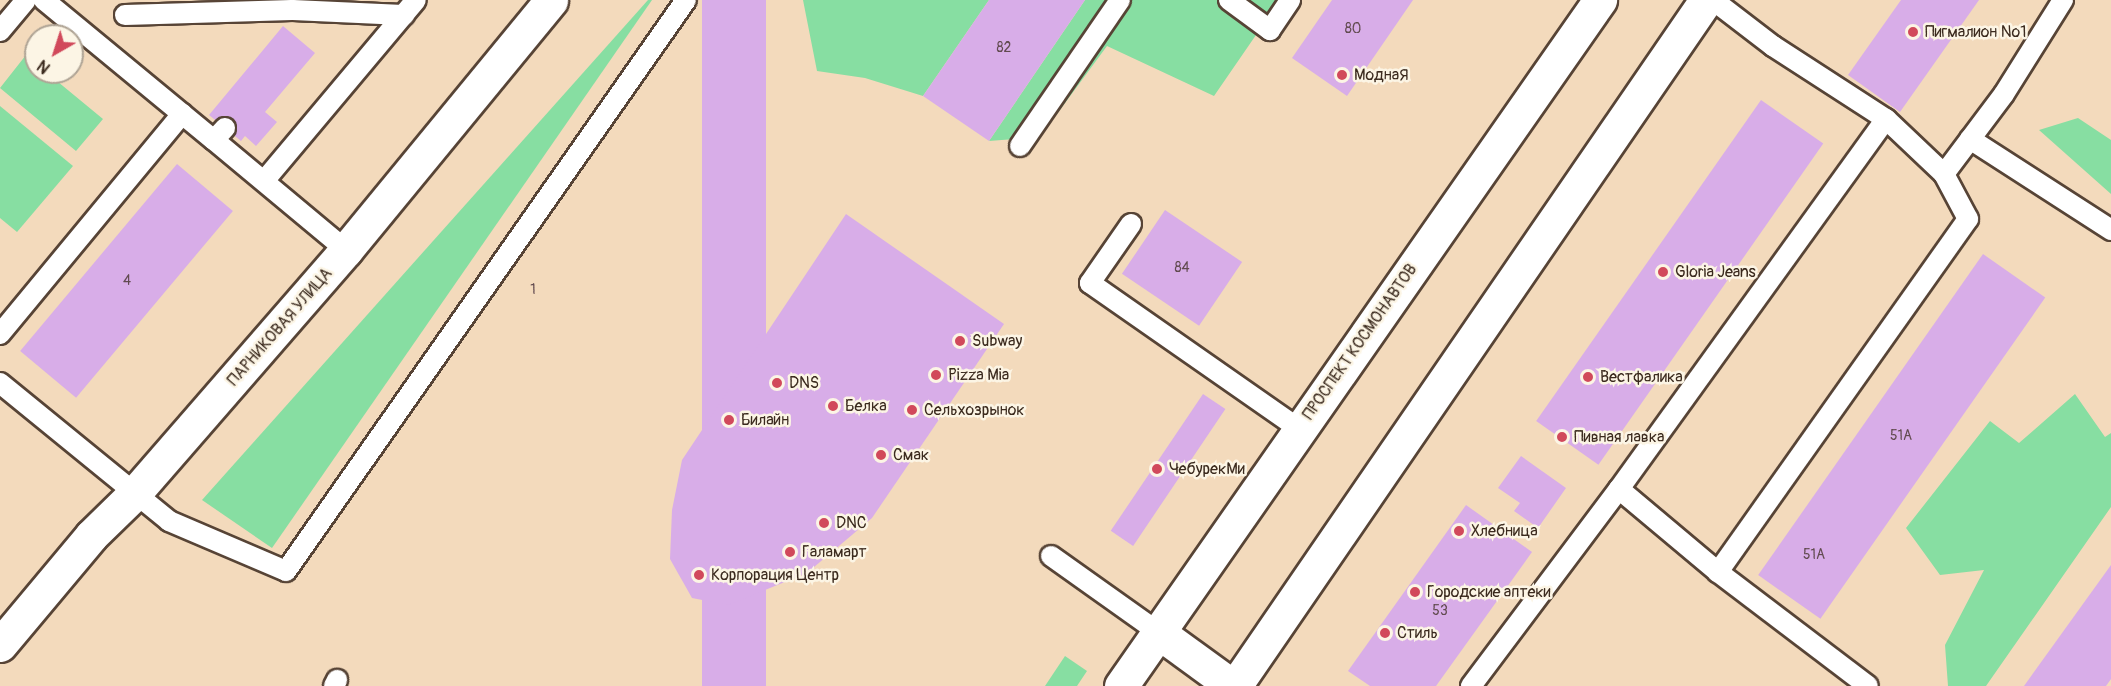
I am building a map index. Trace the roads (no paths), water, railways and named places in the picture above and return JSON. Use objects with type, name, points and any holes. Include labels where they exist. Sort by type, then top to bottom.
[{"type":"main road","name":"ПАРНИКОВАЯ УЛИЦА","points":[[0,645],[91,536],[134,494],[346,250],[551,0]]},
{"type":"main road","name":"ПРОСПЕКТ КОСМОНАВТОВ","points":[[1121,686],[1600,0]]},
{"type":"main road","points":[[1158,632],[1233,686],[1706,0]]},
{"type":"lane","points":[[0,31],[26,0]]},
{"type":"lane","points":[[44,0],[182,114],[219,134],[264,181],[346,250]]},
{"type":"lane","points":[[0,382],[169,521],[286,571],[686,0]]},
{"type":"lane","points":[[1020,146],[1120,0]]},
{"type":"lane","points":[[1229,0],[1270,30],[1290,0]]},
{"type":"lane","points":[[1713,0],[1773,46],[1886,119],[1944,174],[1968,219],[1718,572]]},
{"type":"lane","points":[[1944,174],[1971,139],[2063,0]]},
{"type":"lane","points":[[264,181],[410,7]]},
{"type":"lane","points":[[125,15],[410,7]]},
{"type":"lane","points":[[0,334],[182,114]]},
{"type":"lane","points":[[1471,686],[1619,489],[1886,119]]},
{"type":"lane","points":[[1971,139],[2111,230]]},
{"type":"lane","points":[[1131,224],[1090,283],[1299,429]]},
{"type":"lane","points":[[1619,489],[1718,572],[1868,686]]},
{"type":"lane","points":[[1052,556],[1158,632]]},
{"type":"place","name":"Пигмалион №1","points":[[1913,32]]},
{"type":"place","name":"МоднаЯ","points":[[1342,75]]},
{"type":"place","name":"Gloria Jeans","points":[[1663,272]]},
{"type":"place","name":"Subway","points":[[960,341]]},
{"type":"place","name":"Pizza Mia","points":[[936,375]]},
{"type":"place","name":"Вестфалика","points":[[1588,377]]},
{"type":"place","name":"DNS","points":[[777,383]]},
{"type":"place","name":"Белка","points":[[833,406]]},
{"type":"place","name":"Сельхозрынок","points":[[912,410]]},
{"type":"place","name":"Билайн","points":[[729,420]]},
{"type":"place","name":"Пивная лавка","points":[[1562,437]]},
{"type":"place","name":"Смак","points":[[881,455]]},
{"type":"place","name":"ЧебурекМи","points":[[1157,469]]},
{"type":"place","name":"DNC","points":[[824,523]]},
{"type":"place","name":"Хлебница","points":[[1459,531]]},
{"type":"place","name":"Галамарт","points":[[790,552]]},
{"type":"place","name":"Корпорация Центр","points":[[699,575]]},
{"type":"place","name":"Городские аптеки","points":[[1415,592]]},
{"type":"place","name":"Стиль","points":[[1385,633]]}]
